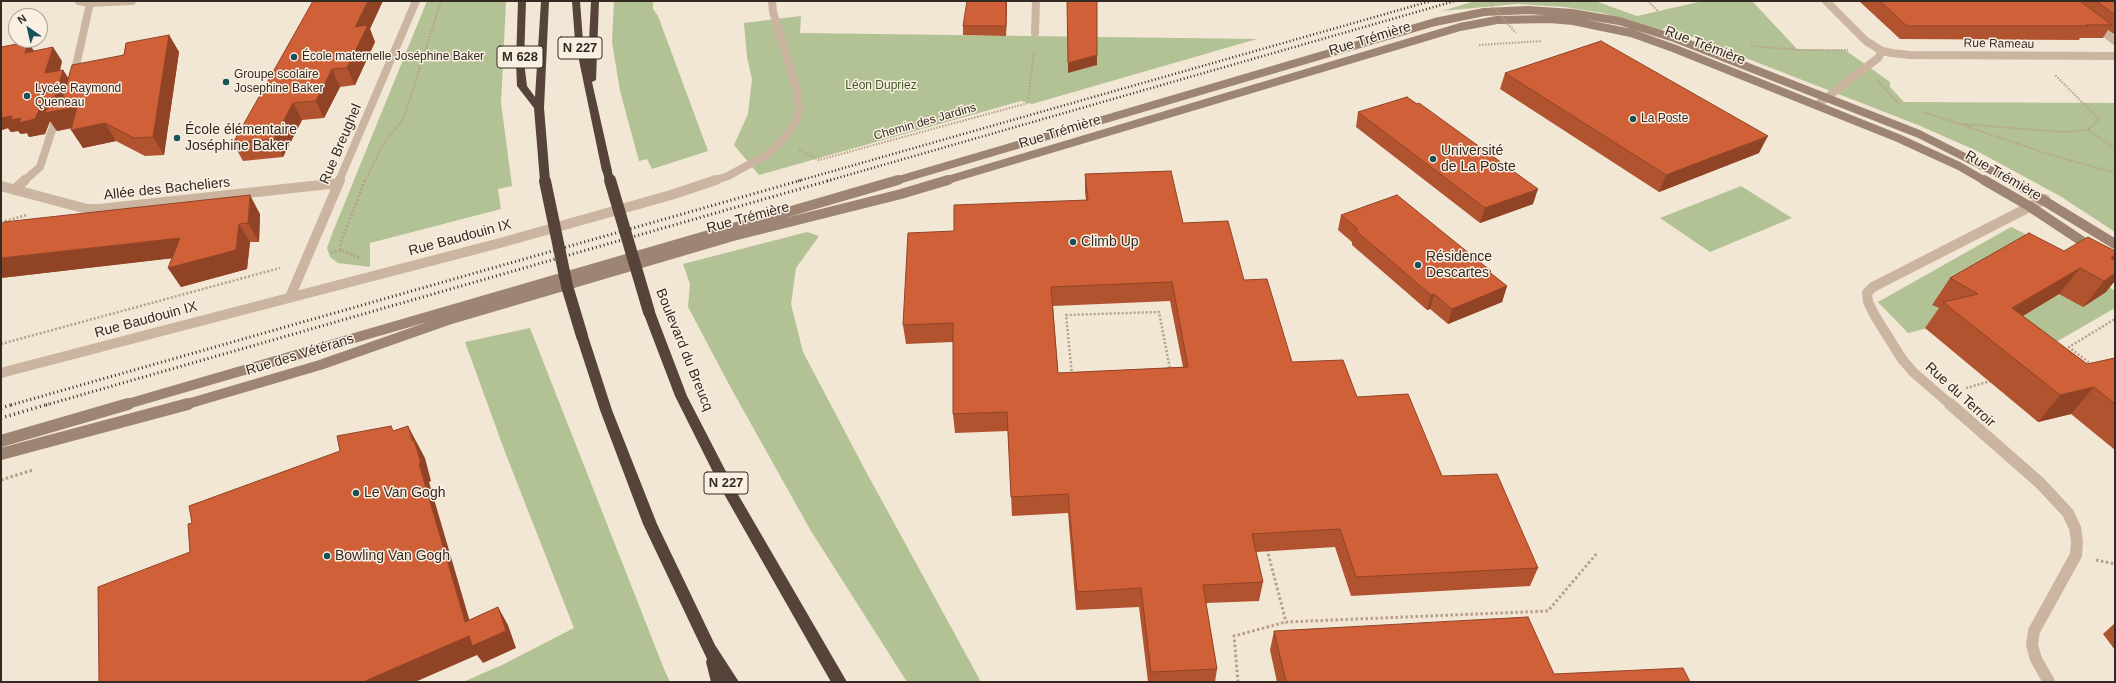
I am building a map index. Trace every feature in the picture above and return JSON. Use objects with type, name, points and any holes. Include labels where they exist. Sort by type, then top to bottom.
[{"type":"highway","name":"M 628","points":[[522,1],[520,62],[522,86],[539,108]]},
{"type":"highway","name":"N 227","points":[[545,1],[539,108],[545,181],[567,286],[606,410],[650,524],[710,650]]},
{"type":"highway","name":"Boulevard du Breucq","points":[[576,1],[578,41],[606,171],[649,312],[681,396],[731,494],[839,682]]},
{"type":"highway","points":[[590,95],[595,1]]},
{"type":"highway","points":[[710,650],[719,682]]},
{"type":"highway","points":[[710,650],[731,682]]},
{"type":"main road","name":"Rue Trémière","points":[[603,270],[1435,22],[1484,12],[1551,11],[1619,21],[1674,38],[1919,134],[1995,171],[2045,199],[2115,244]]},
{"type":"main road","name":"Rue Trémière","points":[[603,270],[901,194],[1483,22],[1521,18],[1549,19],[1601,26],[1664,44],[1817,105],[1952,162],[2029,206],[2115,263]]},
{"type":"main road","name":"Rue des Vétérans","points":[[1,441],[603,270]]},
{"type":"main road","name":"Rue des Vétérans","points":[[1,454],[175,408],[320,365],[448,320],[603,270]]},
{"type":"street","points":[[79,1],[90,3],[132,1]]},
{"type":"street","name":"Rue Breughel","points":[[290,297],[416,1]]},
{"type":"street","name":"Rue Baudouin IX","points":[[1,373],[500,243],[707,184],[747,167],[768,154],[781,142],[795,123],[799,111],[799,101],[773,12],[772,1]]},
{"type":"street","points":[[1035,33],[1036,1]]},
{"type":"street","name":"Rue Rameau","points":[[1826,1],[1866,40],[1882,51],[1910,55],[2115,56]]},
{"type":"street","points":[[77,84],[81,70],[76,66],[90,3]]},
{"type":"street","points":[[2092,23],[2115,40]]},
{"type":"street","points":[[1817,105],[1878,58],[1882,51]]},
{"type":"street","points":[[14,190],[40,167],[54,124],[70,113]]},
{"type":"street","name":"Allée des Bacheliers","points":[[1,186],[87,209],[100,209],[338,184]]},
{"type":"street","name":"Rue du Terroir","points":[[2045,199],[1873,287],[1867,293],[1868,302],[1875,316],[1902,359],[1913,372],[2040,483],[2068,514],[2075,528],[2078,541],[2076,555],[2034,631],[2032,645],[2036,659],[2049,682]]},
{"type":"path","name":"Rue Baudouin IX","points":[[1,344],[341,250],[341,242],[365,181],[383,144],[404,118],[441,1]]},
{"type":"path","points":[[1490,3],[1516,33]]},
{"type":"path","points":[[1508,30],[1520,28]]},
{"type":"path","name":"Chemin des Jardins","points":[[781,142],[819,160],[1028,103],[1035,33]]},
{"type":"path","points":[[1744,45],[1798,50],[1882,51]]},
{"type":"path","points":[[2034,56],[2085,102],[2099,119],[2088,130]]},
{"type":"path","points":[[1866,67],[1901,106]]},
{"type":"path","points":[[1916,110],[2048,154],[2115,173]]},
{"type":"path","points":[[1960,124],[2064,132],[2088,130],[2115,148]]},
{"type":"path","points":[[1072,382],[1066,315],[1159,312],[1170,370]]},
{"type":"path","points":[[2062,352],[2115,319]]},
{"type":"path","points":[[2069,347],[2098,369]]},
{"type":"path","points":[[1939,396],[1992,380]]},
{"type":"path","points":[[1266,546],[1286,622]]},
{"type":"path","points":[[1238,682],[1234,636],[1286,622],[1548,611],[1598,552]]},
{"type":"green space","points":[[427,1],[506,1],[501,103],[512,186],[498,189],[501,209],[370,243],[370,267],[338,263],[330,257],[327,248]]},
{"type":"green space","points":[[614,1],[653,1],[653,9],[658,16],[708,151],[652,169],[647,159],[639,161],[620,91],[612,42]]},
{"type":"green space","points":[[1475,1],[1595,1],[1637,16],[1703,1],[1752,1],[1797,49],[1845,50],[1890,82],[1890,87],[1904,102],[2115,103],[2115,232],[2060,196],[1975,150],[1918,125],[1666,27],[1662,30],[1602,13],[1565,7],[1517,4],[1442,11]]},
{"type":"green space","name":"Léon Dupriez","points":[[801,16],[800,33],[1257,39],[1032,104],[1021,101],[759,175],[734,145],[748,114],[752,79],[747,57],[744,23]]},
{"type":"green space","points":[[1741,186],[1792,218],[1710,252],[1660,218]]},
{"type":"green space","points":[[2011,227],[2038,240],[1932,304],[1957,319],[1952,322],[1908,333],[1878,302]]},
{"type":"green space","points":[[807,232],[819,236],[796,268],[791,304],[803,352],[864,468],[981,682],[907,682],[811,531],[732,390],[688,307],[690,284],[683,264]]},
{"type":"green space","points":[[2098,279],[2115,291],[2115,308],[2025,360],[1993,334],[2051,299],[2046,295]]},
{"type":"green space","points":[[530,328],[670,682],[463,682],[502,665],[574,628],[505,452],[465,342]]},
{"type":"building","points":[[313,1],[368,1],[355,27],[368,25],[347,68],[332,69],[316,101],[293,103],[274,139],[233,143]]},
{"type":"building","points":[[967,1],[1006,1],[1006,26],[963,26]]},
{"type":"building","points":[[1067,1],[1097,1],[1097,55],[1068,63]]},
{"type":"building","points":[[1880,1],[2080,1],[2112,25],[1907,26]]},
{"type":"building","points":[[2096,1],[2115,1],[2115,15]]},
{"type":"building","points":[[169,35],[153,137],[134,138],[105,123],[71,130],[77,107],[45,113],[46,110],[63,97],[72,65],[124,55],[126,43]]},
{"type":"building","name":"La Poste","points":[[1601,41],[1768,136],[1666,175],[1505,73]]},
{"type":"building","name":"Lycée Raymond Queneau","points":[[8,46],[8,48],[26,48],[25,53],[53,47],[45,73],[63,70],[56,95],[41,106],[35,119],[19,123],[21,118],[11,120],[12,116],[1,118],[1,47]]},
{"type":"building","name":"Université de La Poste","points":[[1407,97],[1417,104],[1419,103],[1538,189],[1485,208],[1358,112]]},
{"type":"building","points":[[1171,171],[1183,223],[1228,221],[1244,280],[1267,279],[1292,362],[1343,360],[1357,397],[1408,394],[1442,476],[1497,474],[1538,568],[1356,577],[1340,529],[1252,534],[1263,582],[1203,585],[1217,669],[1151,672],[1141,588],[1077,592],[1068,494],[1011,497],[1007,412],[953,414],[953,323],[903,325],[908,233],[954,231],[954,205],[1088,200],[1085,174]],"holes":[[[1172,282],[1188,367],[1058,373],[1051,287]]]},
{"type":"building","points":[[250,195],[248,223],[239,224],[236,250],[168,268],[180,238],[1,258],[1,226],[4,222]]},
{"type":"building","name":"Résidence Descartes","points":[[1397,195],[1491,271],[1489,272],[1507,286],[1452,309],[1434,294],[1431,295],[1355,230],[1358,229],[1341,215]]},
{"type":"building","points":[[2029,233],[2064,251],[2088,237],[2115,251],[2115,255],[2111,258],[2115,260],[2115,273],[2104,281],[2080,268],[2012,308],[2087,364],[2115,358],[2115,404],[2094,387],[2060,395],[1943,302],[1978,294],[1950,278]]},
{"type":"building","name":"Bowling Van Gogh","points":[[391,426],[393,431],[408,426],[412,441],[414,440],[421,463],[419,464],[465,622],[498,607],[506,631],[472,646],[469,636],[363,682],[99,682],[98,587],[190,552],[188,524],[192,523],[189,506],[340,451],[337,436]]},
{"type":"building","points":[[1528,617],[1554,674],[1683,668],[1690,682],[1286,682],[1274,631]]},
{"type":"railway","points":[[798,181],[1431,1]]},
{"type":"railway","points":[[827,181],[1455,1]]},
{"type":"railway","points":[[11,405],[802,180]]},
{"type":"railway","points":[[46,405],[831,180]]},
{"type":"railway","points":[[1,408],[14,404]]},
{"type":"railway","points":[[1,418],[49,404]]},
{"type":"place","name":"École maternelle Joséphine Baker","points":[[294,57]]},
{"type":"place","name":"Groupe scolaire Josephine Baker","points":[[226,82]]},
{"type":"place","name":"Lycée Raymond Queneau","points":[[27,96]]},
{"type":"place","name":"La Poste","points":[[1633,119]]},
{"type":"place","name":"École élémentaire Joséphine Baker","points":[[177,138]]},
{"type":"place","name":"Université de La Poste","points":[[1433,159]]},
{"type":"place","name":"Climb Up","points":[[1073,242]]},
{"type":"place","name":"Résidence Descartes","points":[[1418,265]]},
{"type":"place","name":"Le Van Gogh","points":[[356,493]]},
{"type":"place","name":"Bowling Van Gogh","points":[[327,556]]}]
